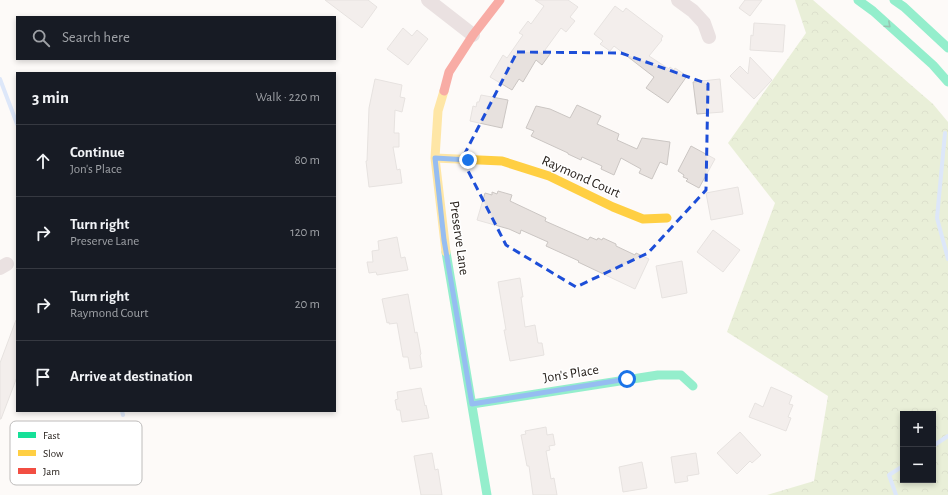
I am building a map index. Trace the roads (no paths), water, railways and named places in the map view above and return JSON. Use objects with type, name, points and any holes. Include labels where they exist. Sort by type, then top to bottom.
[{"type":"street","points":[[428,0],[473,35]]},
{"type":"street","name":"Preserve Lane","points":[[487,495],[444,240],[435,158],[438,111],[449,72],[473,35],[500,0]]},
{"type":"street","points":[[678,0],[693,11],[704,23],[709,37]]},
{"type":"street","points":[[858,0],[873,11],[933,65],[948,82]]},
{"type":"street","points":[[894,0],[904,7],[948,48]]},
{"type":"street","name":"Raymond Court","points":[[435,158],[502,161],[549,176],[613,207],[643,219],[667,218]]},
{"type":"street","name":"Jon's Place","points":[[472,404],[658,375],[681,375],[693,386]]},
{"type":"waterway","points":[[0,79],[16,121]]},
{"type":"waterway","points":[[945,133],[937,218],[948,259]]},
{"type":"waterway","points":[[936,444],[948,436]]},
{"type":"waterway","points":[[896,495],[889,475],[900,468]]}]
